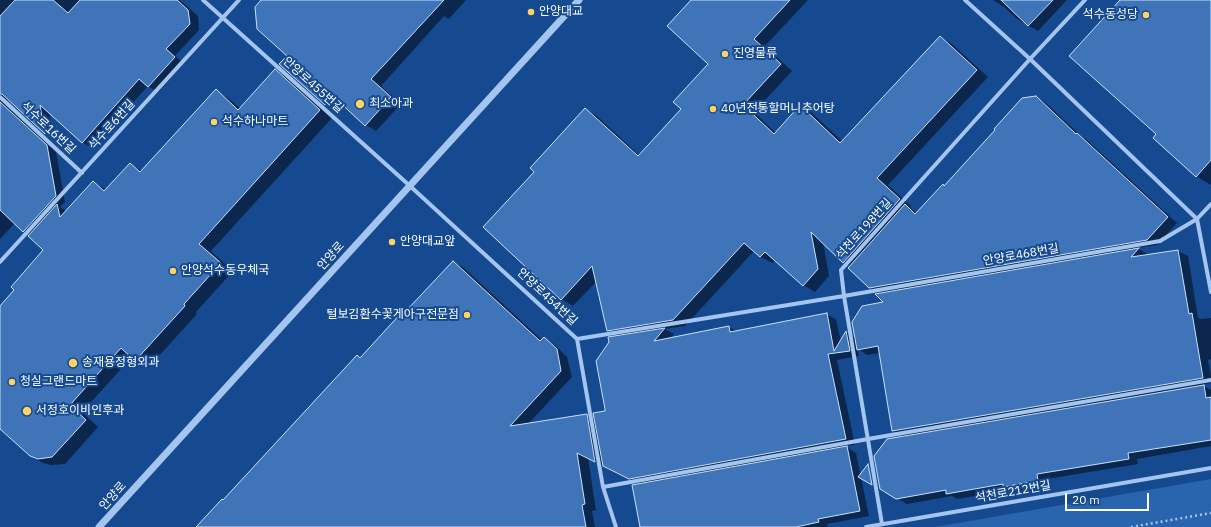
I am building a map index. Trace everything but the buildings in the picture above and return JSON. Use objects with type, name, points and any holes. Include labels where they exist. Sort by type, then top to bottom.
[{"type":"street","name":"안양로455번길","points":[[203,0],[410,186]]},
{"type":"street","name":"석수로6번길","points":[[0,262],[239,0]]},
{"type":"street","name":"안양로","points":[[99,527],[579,0]]},
{"type":"street","points":[[965,0],[1030,59],[1197,219],[1211,292]]},
{"type":"street","name":"석천로198번길","points":[[882,524],[841,270],[1030,59],[1085,0]]},
{"type":"street","name":"석수로16번길","points":[[0,97],[82,173]]},
{"type":"street","name":"안양로454번길","points":[[410,186],[577,339],[603,487],[616,527]]},
{"type":"street","name":"안양로468번길","points":[[844,296],[1160,241],[1197,219],[1211,204]]},
{"type":"street","points":[[577,339],[844,296]]},
{"type":"street","points":[[603,487],[868,439],[1211,380]]},
{"type":"street","name":"석천로212번길","points":[[866,527],[1211,468]]},
{"type":"path","points":[[1131,527],[1211,513]]},
{"type":"shaded area","points":[[1211,479],[1211,527],[935,527]]},
{"type":"place","name":"안양대교","points":[[531,12]]},
{"type":"place","name":"석수동성당","points":[[1146,15]]},
{"type":"place","name":"진영물류","points":[[725,54]]},
{"type":"place","name":"최소아과","points":[[360,104]]},
{"type":"place","name":"40년전통할머니추어탕","points":[[713,109]]},
{"type":"place","name":"석수하나마트","points":[[214,122]]},
{"type":"place","name":"안양대교앞","points":[[392,242]]},
{"type":"place","name":"안양석수동우체국","points":[[173,271]]},
{"type":"place","name":"털보김환수꽃게아구전문점","points":[[467,315]]},
{"type":"place","name":"송재용정형외과","points":[[73,363]]},
{"type":"place","name":"청실그랜드마트","points":[[12,382]]},
{"type":"place","name":"서정호이비인후과","points":[[27,411]]}]
